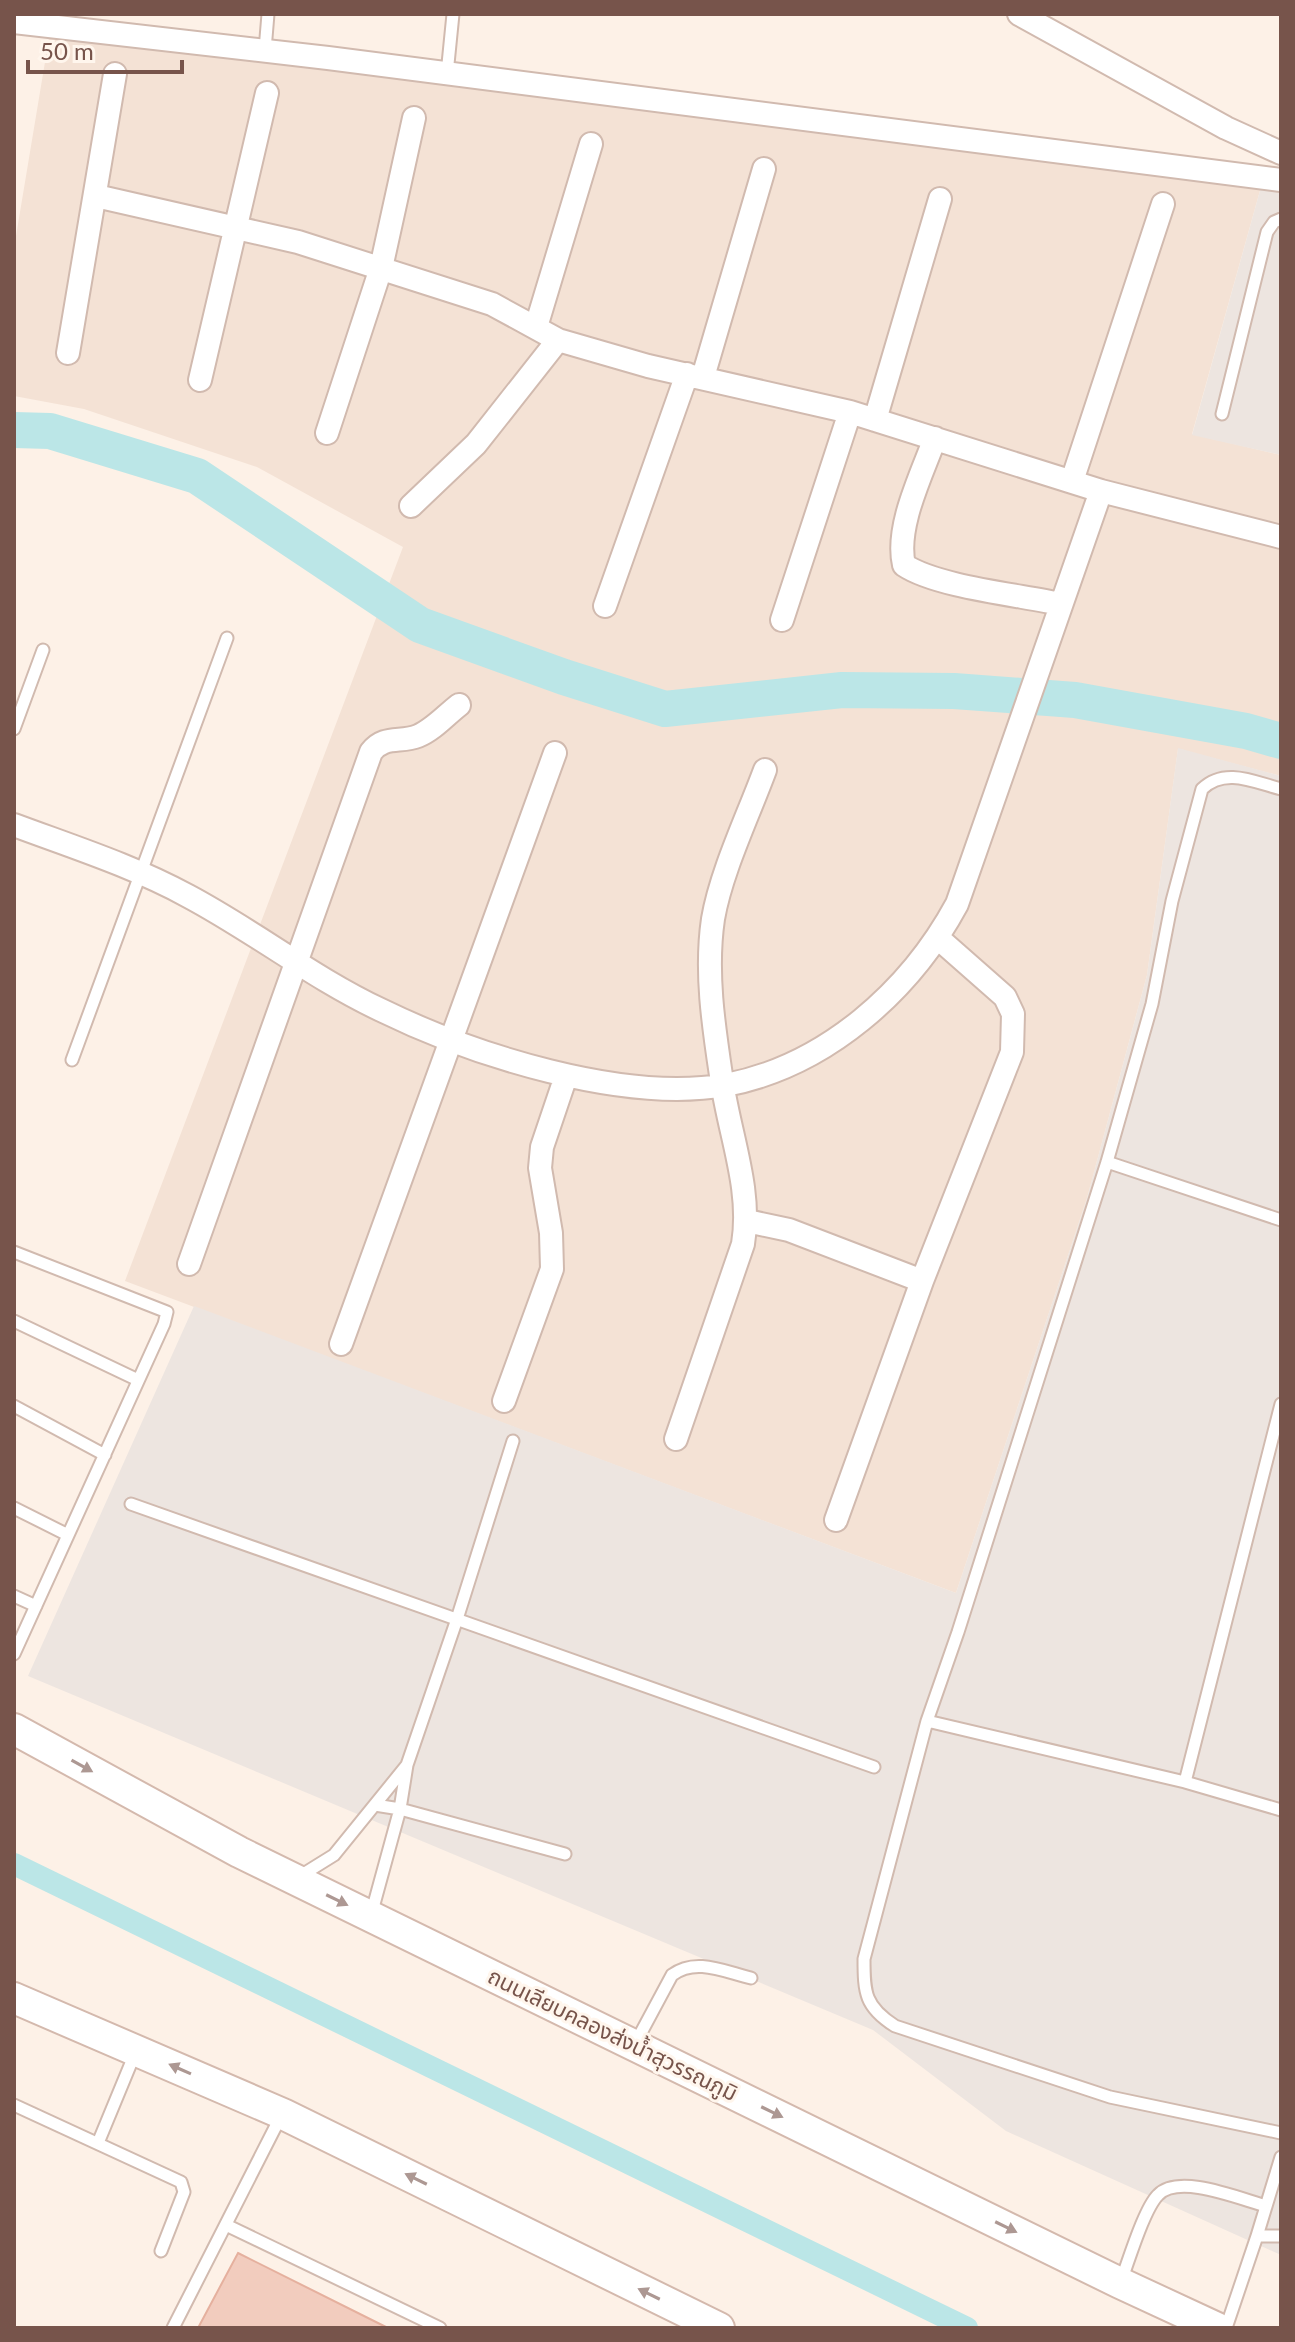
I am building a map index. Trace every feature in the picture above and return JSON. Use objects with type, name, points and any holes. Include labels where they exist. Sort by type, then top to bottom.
[{"type":"main road","name":"ถนนเลียบคลองส่งน้ำสุวรรณภูมิ","points":[[14,1729],[239,1852],[1217,2328]]},
{"type":"main road","points":[[14,1998],[283,2114],[719,2328]]},
{"type":"street","points":[[1019,14],[1226,128],[1281,153]]},
{"type":"street","points":[[14,22],[265,50],[1281,180]]},
{"type":"street","points":[[68,353],[115,74]]},
{"type":"street","points":[[200,380],[267,93]]},
{"type":"street","points":[[327,433],[381,268],[414,118]]},
{"type":"street","points":[[536,327],[591,144]]},
{"type":"street","points":[[605,606],[695,376],[764,169]]},
{"type":"street","points":[[96,196],[298,242],[492,304],[558,340],[850,412],[1101,491],[1281,537]]},
{"type":"street","points":[[875,420],[940,199]]},
{"type":"street","points":[[1072,481],[1163,204]]},
{"type":"street","points":[[411,506],[476,444],[558,340]]},
{"type":"street","points":[[782,620],[850,412]]},
{"type":"street","points":[[935,438],[902,533],[904,565],[913,571],[949,582],[1061,604]]},
{"type":"street","points":[[14,825],[140,871],[190,897],[381,1010],[450,1040],[566,1076],[629,1086],[722,1085],[749,1079],[794,1062],[855,1026],[921,961],[938,938],[957,904],[1101,491]]},
{"type":"street","points":[[189,1264],[371,752],[377,744],[386,740],[418,736],[459,705]]},
{"type":"street","points":[[341,1344],[555,753]]},
{"type":"street","points":[[676,1439],[743,1244],[747,1221],[722,1085],[709,957],[713,917],[722,885],[765,770]]},
{"type":"street","points":[[836,1520],[922,1281],[1012,1052],[1015,1032],[1013,1014],[1005,997],[938,938]]},
{"type":"street","points":[[504,1401],[552,1269],[551,1233],[540,1168],[542,1147],[566,1076]]},
{"type":"street","points":[[747,1221],[789,1230],[922,1281]]},
{"type":"lane","points":[[265,50],[268,14]]},
{"type":"lane","points":[[447,74],[453,14]]},
{"type":"lane","points":[[1222,414],[1267,232],[1274,222],[1281,219]]},
{"type":"lane","points":[[72,1060],[227,638]]},
{"type":"lane","points":[[14,729],[43,650]]},
{"type":"lane","points":[[1281,789],[1228,776],[1213,779],[1202,789],[1172,901],[1152,1004],[1107,1162],[927,1721],[864,1959],[866,1995],[870,2007],[895,2026],[1110,2097],[1281,2133]]},
{"type":"lane","points":[[1107,1162],[1281,1220]]},
{"type":"lane","points":[[14,1252],[167,1312],[14,1654]]},
{"type":"lane","points":[[14,1321],[138,1380]]},
{"type":"lane","points":[[1185,1782],[1281,1404]]},
{"type":"lane","points":[[14,1406],[105,1455]]},
{"type":"lane","points":[[371,1916],[400,1809],[407,1765],[513,1441]]},
{"type":"lane","points":[[131,1504],[874,1767]]},
{"type":"lane","points":[[14,1508],[68,1535]]},
{"type":"lane","points":[[14,1596],[36,1606]]},
{"type":"lane","points":[[927,1721],[1185,1782],[1281,1810]]},
{"type":"lane","points":[[295,1879],[334,1855],[407,1765]]},
{"type":"lane","points":[[375,1805],[565,1854]]},
{"type":"lane","points":[[634,2045],[672,1975],[682,1968],[697,1965],[751,1978]]},
{"type":"lane","points":[[98,2143],[136,2050]]},
{"type":"lane","points":[[14,2105],[181,2182],[184,2192],[161,2251]]},
{"type":"lane","points":[[173,2328],[283,2114]]},
{"type":"lane","points":[[1226,2328],[1281,2157]]},
{"type":"lane","points":[[1120,2283],[1148,2210],[1158,2194],[1171,2187],[1190,2185],[1266,2206]]},
{"type":"lane","points":[[226,2225],[440,2328]]},
{"type":"lane","points":[[1257,2236],[1281,2236]]},
{"type":"shaded area","points":[[51,26],[1261,187],[1192,434],[1281,455],[1281,776],[1178,749],[1147,975],[1087,1198],[956,1593],[125,1281],[403,547],[257,467],[84,409],[14,396],[14,248]]},
{"type":"shaded area","points":[[1261,187],[1281,189],[1281,455],[1192,435]]},
{"type":"shaded area","points":[[1178,748],[1281,776],[1281,2255],[1006,2131],[873,2030],[28,1676],[194,1306],[956,1593],[1087,1198],[1147,975]]},
{"type":"building","points":[[238,2253],[388,2328],[198,2328]]},
{"type":"waterway","points":[[14,430],[50,431],[197,476],[420,625],[564,677],[665,709],[842,690],[954,691],[1075,700],[1246,731],[1281,741]]},
{"type":"waterway","points":[[14,1864],[967,2328]]}]
